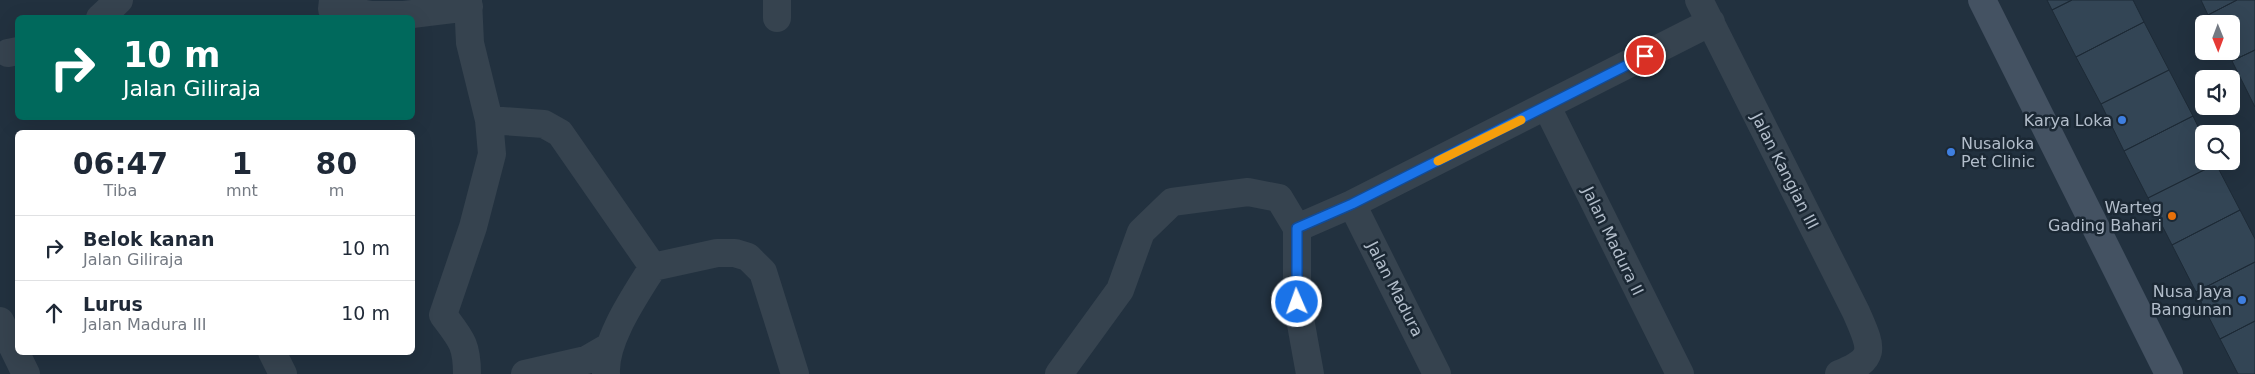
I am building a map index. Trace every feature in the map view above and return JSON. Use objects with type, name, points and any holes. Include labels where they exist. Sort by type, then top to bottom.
[{"type":"street","points":[[103,15],[119,0]]},
{"type":"street","points":[[333,0],[332,9],[372,15]]},
{"type":"street","points":[[1982,0],[2169,374]]},
{"type":"street","points":[[409,15],[469,3],[470,43],[489,120],[492,154],[472,226],[443,316],[461,339],[467,352],[467,374]]},
{"type":"street","points":[[1297,228],[1352,204],[1546,107],[1705,11]]},
{"type":"street","name":"Jalan Kangian III","points":[[1705,11],[1852,304],[1869,342],[1867,354],[1859,366],[1839,374]]},
{"type":"street","name":"Jalan Madura II","points":[[1546,107],[1680,374]]},
{"type":"street","points":[[489,120],[544,124],[560,132],[652,267]]},
{"type":"street","points":[[1059,374],[1120,290],[1141,232],[1172,202],[1248,192],[1279,198],[1297,228],[1297,302],[1310,374]]},
{"type":"street","name":"Jalan Madura","points":[[1352,204],[1437,374]]},
{"type":"street","points":[[606,374],[605,361],[610,346],[652,267],[717,253],[736,253],[748,257],[763,272],[795,374]]},
{"type":"street","points":[[0,321],[15,352]]},
{"type":"street","points":[[525,374],[586,360],[610,346]]},
{"type":"street","points":[[17,355],[26,374]]},
{"type":"street","points":[[274,355],[283,374]]},
{"type":"building","points":[[2047,0],[2072,0],[2052,10]]},
{"type":"building","points":[[2072,0],[2133,0],[2144,22],[2076,57],[2052,10]]},
{"type":"building","points":[[2201,0],[2237,0],[2208,15]]},
{"type":"building","points":[[2237,0],[2255,0],[2255,50],[2240,57],[2240,15],[2208,15]]},
{"type":"building","points":[[2144,22],[2169,70],[2101,104],[2076,57]]},
{"type":"building","points":[[2255,50],[2255,107],[2240,77],[2240,70],[2236,70],[2232,61],[2240,60],[2240,57]]},
{"type":"building","points":[[2169,70],[2193,116],[2124,151],[2101,104]]},
{"type":"building","points":[[2193,116],[2197,125],[2195,125],[2195,170],[2204,170],[2148,198],[2124,151]]},
{"type":"building","points":[[2204,170],[2219,170],[2240,210],[2172,245],[2148,198]]},
{"type":"building","points":[[2240,210],[2255,239],[2255,262],[2196,292],[2172,245]]},
{"type":"building","points":[[2255,262],[2255,321],[2220,339],[2196,292]]},
{"type":"building","points":[[2255,321],[2255,374],[2238,374],[2220,339]]},
{"type":"slow traffic","points":[[1438,161],[1521,120]]},
{"type":"place","name":"Karya Loka","points":[[2122,120]]},
{"type":"place","name":"Nusaloka Pet Clinic","points":[[1951,152]]},
{"type":"place","name":"Warteg Gading Bahari","points":[[2172,216]]},
{"type":"place","name":"Nusa Jaya Bangunan","points":[[2242,300]]},
{"type":"route","points":[[1297,302],[1297,228],[1352,204],[1645,56]]}]
